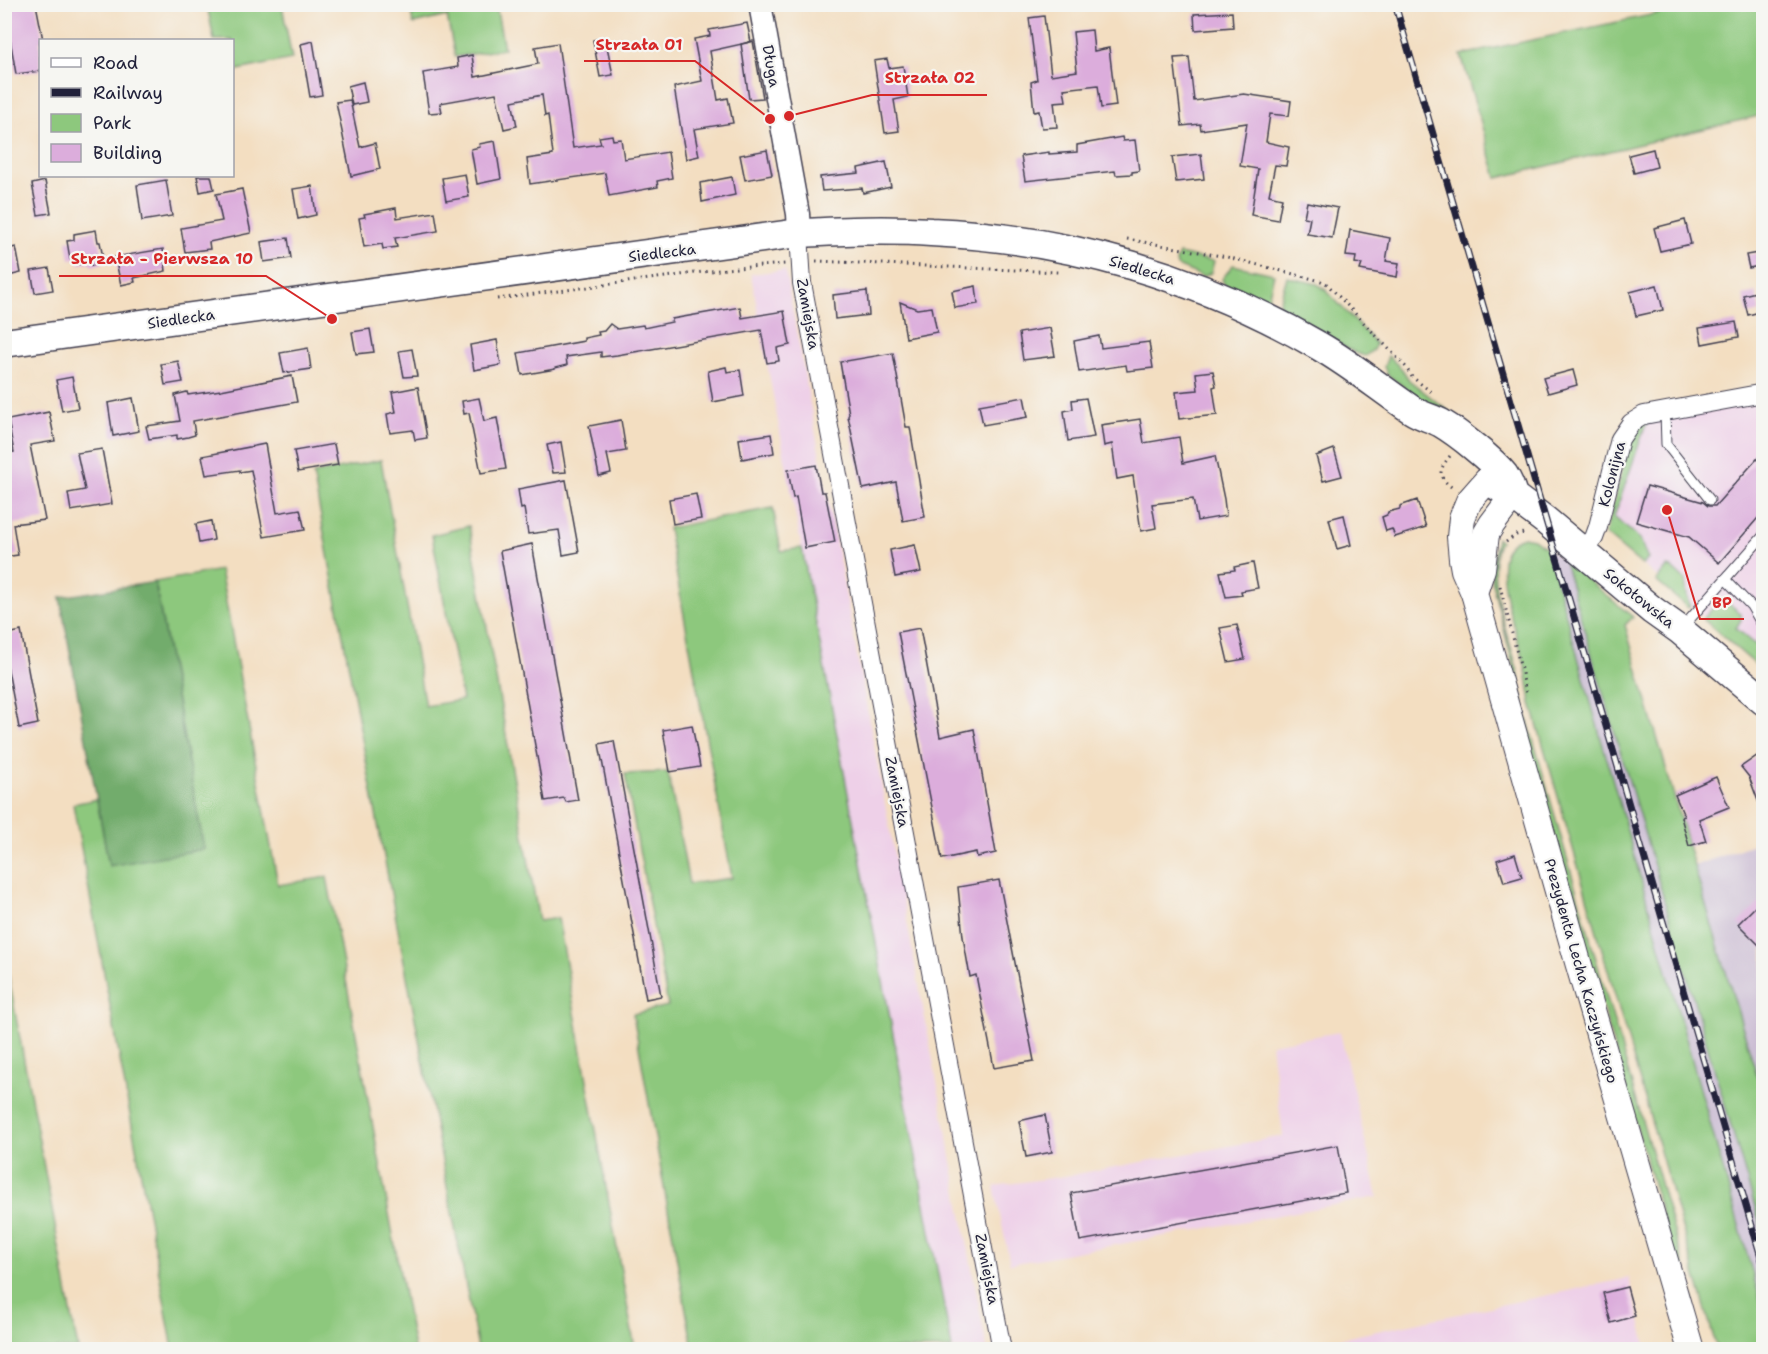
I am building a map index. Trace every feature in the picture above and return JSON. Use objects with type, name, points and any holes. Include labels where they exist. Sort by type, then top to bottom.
[{"type":"main road","name":"Siedlecka","points":[[4,343],[799,233],[865,231],[931,231],[997,238],[1051,246],[1109,259],[1170,278],[1247,308],[1306,338]]},
{"type":"main road","name":"Sokołowska","points":[[1306,338],[1354,367],[1414,412],[1435,437],[1492,474],[1514,496],[1764,701]]},
{"type":"main road","name":"Prezydenta Lecha Kaczyńskiego","points":[[1492,474],[1464,510],[1461,527],[1464,570],[1474,593],[1691,1350]]},
{"type":"main road","points":[[1474,593],[1482,569],[1486,534],[1514,496]]},
{"type":"street","name":"Długa","points":[[760,4],[798,214],[799,233]]},
{"type":"street","name":"Zamiejska","points":[[799,233],[804,295],[1002,1350]]},
{"type":"street","name":"Kolonijna","points":[[1582,551],[1594,537],[1598,527],[1620,439],[1631,423],[1644,416],[1665,411],[1764,393]]},
{"type":"lane","points":[[1665,411],[1666,444],[1710,500]]},
{"type":"lane","points":[[1680,630],[1764,535]]},
{"type":"lane","points":[[1725,579],[1751,606],[1764,628]]},
{"type":"path","points":[[812,261],[1009,269],[1067,274]]},
{"type":"path","points":[[1444,463],[1441,476],[1458,492]]},
{"type":"path","points":[[1503,545],[1516,535]]},
{"type":"path","points":[[1499,583],[1526,693]]},
{"type":"shaded area","points":[[785,270],[987,1349],[952,1349],[767,363],[751,274]]},
{"type":"shaded area","points":[[1763,402],[1763,667],[1607,535],[1645,427],[1649,422]]},
{"type":"shaded area","points":[[1547,548],[1564,561],[1763,1234],[1763,1310]]},
{"type":"shaded area","points":[[1756,843],[1763,850],[1763,1095],[1694,866]]},
{"type":"shaded area","points":[[1340,1032],[1378,1197],[1010,1264],[994,1186],[1066,1176],[1283,1136],[1271,1044]]},
{"type":"shaded area","points":[[1629,1278],[1647,1349],[1287,1350]]},
{"type":"green space","points":[[207,5],[282,5],[292,59],[234,71],[234,39],[214,39]]},
{"type":"green space","points":[[410,5],[496,5],[504,49],[455,57],[447,16],[413,24]]},
{"type":"green space","points":[[1698,5],[1763,5],[1763,115],[1497,178],[1461,55]]},
{"type":"green space","points":[[1179,254],[1214,261],[1211,273],[1203,277],[1177,266],[1176,261]]},
{"type":"green space","points":[[1233,265],[1274,274],[1268,299],[1263,302],[1225,286],[1222,279]]},
{"type":"green space","points":[[1287,277],[1317,284],[1326,290],[1376,344],[1373,350],[1365,356],[1355,353],[1281,310],[1279,303]]},
{"type":"green space","points":[[1388,356],[1402,369],[1409,380],[1456,417],[1455,426],[1388,375],[1384,367]]},
{"type":"green space","points":[[1649,422],[1645,427],[1614,517],[1640,539],[1648,559],[1642,565],[1605,534],[1629,446],[1636,430]]},
{"type":"green space","points":[[381,460],[425,706],[462,700],[432,535],[469,526],[539,921],[558,918],[635,1349],[478,1349],[313,474]]},
{"type":"green space","points":[[773,508],[781,551],[802,548],[952,1349],[693,1349],[633,1014],[668,1006],[625,774],[668,772],[689,884],[732,878],[668,528]]},
{"type":"green space","points":[[1523,537],[1533,539],[1547,548],[1763,1310],[1763,1349],[1717,1349],[1531,703],[1524,661],[1508,608],[1503,579],[1505,551],[1511,543]]},
{"type":"green space","points":[[1497,538],[1500,541],[1494,571],[1496,588],[1518,672],[1524,708],[1694,1301],[1687,1303],[1525,735],[1515,672],[1492,583],[1491,570]]},
{"type":"green space","points":[[1564,561],[1633,617],[1625,625],[1763,1095],[1763,1234]]},
{"type":"green space","points":[[1667,567],[1672,568],[1685,580],[1690,605],[1688,608],[1656,581]]},
{"type":"green space","points":[[220,570],[278,885],[327,877],[414,1349],[173,1349],[73,804],[97,799],[109,865],[204,849],[155,582]]},
{"type":"green space","points":[[155,582],[204,849],[109,866],[60,597]]},
{"type":"green space","points":[[1718,602],[1728,603],[1741,613],[1741,620],[1736,628],[1763,651],[1763,671],[1703,619]]},
{"type":"green space","points":[[5,958],[78,1349],[5,1349]]},
{"type":"building","points":[[4,4],[36,4],[43,39],[39,39],[39,71],[16,74]]},
{"type":"building","points":[[1232,12],[1233,27],[1195,30],[1194,14]]},
{"type":"building","points":[[1044,16],[1051,75],[1077,71],[1073,32],[1092,30],[1094,51],[1109,48],[1116,106],[1101,108],[1098,85],[1064,89],[1066,101],[1054,102],[1057,127],[1042,128],[1039,111],[1034,112],[1031,82],[1037,80],[1029,18]]},
{"type":"building","points":[[747,23],[751,42],[710,51],[718,100],[728,98],[733,123],[694,129],[699,156],[686,159],[674,87],[702,81],[694,39],[710,36],[709,30]]},
{"type":"building","points":[[605,37],[613,75],[600,77],[593,40]]},
{"type":"building","points":[[313,41],[322,95],[310,97],[301,44]]},
{"type":"building","points":[[753,41],[763,98],[749,99],[741,44]]},
{"type":"building","points":[[558,43],[573,148],[601,144],[599,137],[612,135],[613,140],[621,139],[624,159],[668,152],[672,178],[657,181],[658,187],[609,196],[605,173],[530,184],[527,159],[553,155],[548,115],[545,116],[542,95],[512,101],[517,126],[504,129],[496,93],[440,103],[442,112],[429,113],[423,73],[458,67],[457,58],[472,55],[475,77],[538,64],[535,47]]},
{"type":"building","points":[[1189,57],[1194,101],[1244,94],[1291,101],[1289,116],[1270,114],[1266,142],[1289,147],[1286,166],[1275,165],[1269,195],[1282,198],[1278,220],[1251,215],[1258,169],[1240,166],[1247,123],[1201,130],[1200,124],[1182,126],[1174,58]]},
{"type":"building","points":[[887,59],[889,68],[903,66],[908,97],[894,100],[899,131],[885,133],[874,61]]},
{"type":"building","points":[[363,82],[367,102],[352,105],[348,86]]},
{"type":"building","points":[[350,100],[360,147],[375,143],[380,169],[351,176],[336,102]]},
{"type":"building","points":[[1122,137],[1123,141],[1135,140],[1139,171],[1132,172],[1132,174],[1116,175],[1115,171],[1025,181],[1021,156],[1049,152],[1049,154],[1077,152],[1077,145]]},
{"type":"building","points":[[495,141],[501,179],[477,184],[471,149],[480,147],[479,144]]},
{"type":"building","points":[[1653,149],[1657,167],[1634,173],[1629,155]]},
{"type":"building","points":[[767,150],[772,175],[745,180],[740,155]]},
{"type":"building","points":[[1201,154],[1204,179],[1176,182],[1172,157]]},
{"type":"building","points":[[886,162],[891,187],[863,193],[862,188],[822,191],[820,177],[859,173],[858,168]]},
{"type":"building","points":[[465,174],[469,197],[446,201],[442,178]]},
{"type":"building","points":[[197,177],[211,177],[214,189],[200,192]]},
{"type":"building","points":[[732,177],[735,195],[702,202],[700,183]]},
{"type":"building","points":[[166,180],[172,216],[142,221],[137,185]]},
{"type":"building","points":[[45,181],[51,213],[38,215],[32,184]]},
{"type":"building","points":[[312,186],[316,215],[298,219],[293,189]]},
{"type":"building","points":[[242,189],[251,233],[209,242],[210,249],[185,252],[181,228],[222,221],[216,194]]},
{"type":"building","points":[[1307,202],[1338,208],[1332,238],[1307,234],[1310,218],[1304,217]]},
{"type":"building","points":[[396,208],[397,218],[435,212],[438,231],[395,238],[397,247],[383,249],[382,244],[364,247],[359,218],[365,217],[364,214]]},
{"type":"building","points":[[1685,220],[1691,244],[1660,251],[1654,228]]},
{"type":"building","points":[[96,230],[104,263],[91,266],[90,262],[79,264],[79,258],[70,259],[67,241],[74,240],[74,234]]},
{"type":"building","points":[[1350,230],[1390,238],[1386,261],[1399,263],[1397,277],[1360,270],[1362,264],[1355,263],[1356,257],[1346,256]]},
{"type":"building","points":[[288,238],[291,258],[264,262],[261,242]]},
{"type":"building","points":[[16,247],[21,273],[4,277],[4,250]]},
{"type":"building","points":[[163,249],[166,271],[134,278],[135,282],[121,285],[115,257]]},
{"type":"building","points":[[1764,252],[1764,265],[1749,268],[1746,255]]},
{"type":"building","points":[[49,268],[53,290],[35,293],[31,271]]},
{"type":"building","points":[[1657,285],[1663,310],[1636,316],[1630,292]]},
{"type":"building","points":[[976,286],[978,304],[955,308],[952,291]]},
{"type":"building","points":[[867,291],[869,315],[835,319],[833,295]]},
{"type":"building","points":[[1756,292],[1760,312],[1748,315],[1743,295]]},
{"type":"building","points":[[900,302],[917,309],[932,307],[937,332],[906,338]]},
{"type":"building","points":[[740,307],[742,318],[784,311],[790,345],[777,348],[779,361],[767,363],[761,330],[617,355],[601,357],[601,352],[566,357],[567,365],[522,375],[518,353],[584,341],[584,338],[599,335],[598,332],[604,331],[610,324],[617,329],[643,325],[644,328],[672,322],[672,319]]},
{"type":"building","points":[[1736,322],[1739,337],[1702,344],[1699,328]]},
{"type":"building","points":[[1050,328],[1055,356],[1023,360],[1019,333]]},
{"type":"building","points":[[370,329],[374,352],[356,354],[352,332]]},
{"type":"building","points":[[1099,336],[1101,348],[1149,342],[1153,368],[1127,371],[1126,365],[1079,372],[1074,341]]},
{"type":"building","points":[[497,340],[501,365],[474,370],[470,345]]},
{"type":"building","points":[[308,348],[311,369],[284,373],[280,353]]},
{"type":"building","points":[[412,349],[417,376],[404,377],[399,351]]},
{"type":"building","points":[[893,353],[906,427],[910,427],[925,517],[903,521],[896,482],[863,489],[840,362]]},
{"type":"building","points":[[178,361],[183,382],[165,385],[161,364]]},
{"type":"building","points":[[726,367],[727,372],[740,370],[744,396],[713,402],[708,371]]},
{"type":"building","points":[[1573,370],[1577,385],[1548,393],[1543,378]]},
{"type":"building","points":[[1213,371],[1217,415],[1179,419],[1176,392],[1198,390],[1196,373]]},
{"type":"building","points":[[292,376],[297,402],[193,421],[195,435],[188,437],[177,439],[177,435],[149,439],[146,426],[180,421],[175,395],[221,390]]},
{"type":"building","points":[[72,377],[78,408],[62,411],[56,380]]},
{"type":"building","points":[[418,387],[427,438],[415,440],[413,430],[390,433],[387,414],[396,412],[392,392]]},
{"type":"building","points":[[1024,397],[1028,417],[983,425],[979,405]]},
{"type":"building","points":[[133,398],[139,431],[113,436],[108,403]]},
{"type":"building","points":[[479,398],[484,421],[497,418],[506,469],[481,473],[469,413],[464,414],[462,401]]},
{"type":"building","points":[[1086,398],[1094,437],[1068,441],[1064,411],[1073,409],[1072,400]]},
{"type":"building","points":[[49,412],[55,441],[30,445],[45,520],[13,524],[18,555],[4,557],[4,517],[8,517],[4,497],[4,453],[14,452],[8,420]]},
{"type":"building","points":[[1140,419],[1144,443],[1179,437],[1183,463],[1215,456],[1226,516],[1197,521],[1193,499],[1152,504],[1156,528],[1141,531],[1133,476],[1117,479],[1112,444],[1104,446],[1101,425]]},
{"type":"building","points":[[621,420],[626,451],[607,454],[611,473],[599,476],[589,426]]},
{"type":"building","points":[[771,434],[774,453],[742,459],[739,439]]},
{"type":"building","points":[[561,442],[566,472],[553,473],[547,445]]},
{"type":"building","points":[[265,444],[277,513],[300,509],[305,530],[264,537],[251,470],[206,475],[202,456]]},
{"type":"building","points":[[334,444],[338,465],[298,472],[294,451]]},
{"type":"building","points":[[102,449],[112,504],[71,511],[68,493],[85,490],[77,453]]},
{"type":"building","points":[[1334,449],[1342,476],[1323,481],[1316,456]]},
{"type":"building","points":[[1764,451],[1764,511],[1719,563],[1689,537],[1636,522],[1647,486],[1703,502],[1708,506],[1715,506]]},
{"type":"building","points":[[816,465],[821,492],[825,492],[835,542],[805,548],[796,497],[793,498],[788,470]]},
{"type":"building","points":[[566,480],[579,552],[563,555],[559,530],[528,534],[518,489]]},
{"type":"building","points":[[696,494],[701,519],[673,524],[669,499]]},
{"type":"building","points":[[1417,500],[1426,527],[1395,537],[1392,529],[1386,531],[1382,517],[1388,512],[1400,509],[1400,506]]},
{"type":"building","points":[[1344,515],[1351,545],[1337,549],[1329,519]]},
{"type":"building","points":[[211,521],[214,540],[199,543],[196,524]]},
{"type":"building","points":[[532,544],[578,800],[566,802],[564,798],[545,801],[500,551]]},
{"type":"building","points":[[915,545],[921,572],[895,577],[890,550]]},
{"type":"building","points":[[1253,563],[1258,588],[1241,591],[1242,595],[1226,597],[1220,572],[1235,570],[1234,567]]},
{"type":"building","points":[[1237,625],[1245,659],[1228,662],[1220,628]]},
{"type":"building","points":[[920,628],[940,737],[974,729],[996,853],[977,857],[976,852],[942,859],[898,632]]},
{"type":"building","points":[[21,631],[38,724],[19,728],[4,649],[4,635]]},
{"type":"building","points":[[692,725],[700,767],[670,772],[663,730]]},
{"type":"building","points":[[614,741],[661,996],[646,999],[599,744]]},
{"type":"building","points":[[1764,751],[1763,814],[1749,777],[1741,767]]},
{"type":"building","points":[[1716,777],[1729,807],[1699,819],[1706,841],[1689,846],[1681,817],[1684,816],[1675,795]]},
{"type":"building","points":[[1515,854],[1522,877],[1504,882],[1497,860]]},
{"type":"building","points":[[999,880],[1034,1061],[994,1068],[976,975],[970,977],[958,887]]},
{"type":"building","points":[[1764,898],[1764,950],[1738,924]]},
{"type":"building","points":[[1045,1115],[1052,1152],[1026,1157],[1019,1121]]},
{"type":"building","points":[[1338,1145],[1346,1193],[1080,1241],[1071,1193]]},
{"type":"building","points":[[1627,1287],[1635,1316],[1611,1323],[1603,1293]]},
{"type":"railway","points":[[1395,4],[1764,1267]]},
{"type":"place","name":"Strzała 02","points":[[789,116]]},
{"type":"place","name":"Strzała 01","points":[[770,119]]},
{"type":"place","name":"Strzała - Pierwsza 10","points":[[332,319]]},
{"type":"place","name":"BP","points":[[1667,510]]}]
